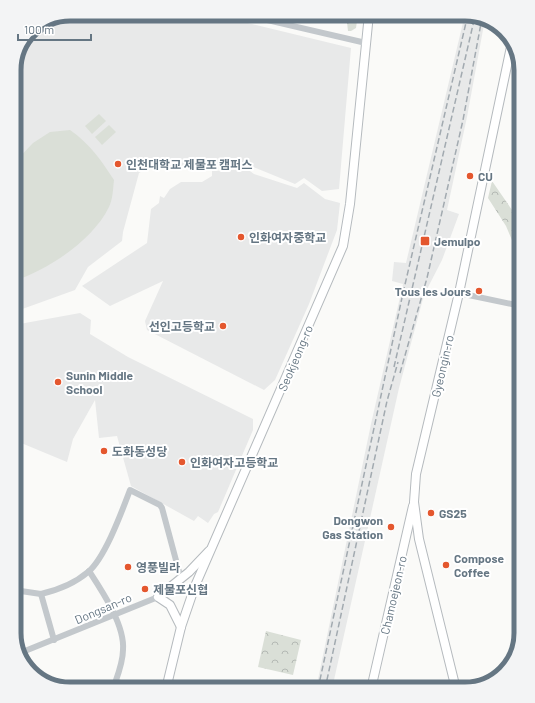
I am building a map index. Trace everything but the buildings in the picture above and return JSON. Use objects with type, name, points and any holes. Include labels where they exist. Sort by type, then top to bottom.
[{"type":"main road","name":"Seokjeong-ro","points":[[168,682],[181,627],[195,586],[343,246],[349,211],[368,21]]},
{"type":"main road","name":"Gyeongin-ro","points":[[454,682],[419,539],[414,502],[416,474],[459,293],[510,51]]},
{"type":"main road","name":"Chamoejeon-ro","points":[[372,682],[414,502]]},
{"type":"main road","points":[[181,627],[170,605],[158,597],[189,572],[214,545]]},
{"type":"street","points":[[271,21],[366,43]]},
{"type":"street","points":[[459,293],[514,305]]},
{"type":"street","points":[[21,591],[40,594],[60,589],[89,571],[113,530],[130,490],[160,505],[162,508],[180,579]]},
{"type":"street","points":[[89,571],[114,615],[124,648],[116,682]]},
{"type":"street","name":"Dongsan-ro","points":[[25,651],[158,597],[195,586]]},
{"type":"street","points":[[40,594],[54,640]]},
{"type":"shaded area","name":"인천대학교 제물포 캠퍼스","points":[[70,21],[239,21],[351,48],[339,189],[322,191],[304,178],[295,184],[241,162],[146,169],[139,173],[123,232],[122,241],[88,267],[75,290],[21,309],[21,67],[26,48],[38,33],[51,25]]},
{"type":"shaded area","points":[[463,21],[481,24],[484,25],[467,117],[447,210],[459,214],[442,260],[424,295],[399,388],[334,682],[317,682],[371,424],[403,284],[392,281],[394,262],[406,263]]},
{"type":"shaded area","name":"인화여자중학교","points":[[247,169],[254,174],[297,188],[304,183],[325,199],[340,203],[337,230],[309,304],[275,380],[264,390],[147,330],[145,321],[163,281],[110,306],[82,286],[147,243],[151,209],[159,203],[160,196],[164,198],[170,189],[181,182],[202,182],[212,176],[212,171]]},
{"type":"shaded area","name":"인화여자고등학교","points":[[80,313],[91,320],[90,334],[128,357],[253,419],[253,430],[218,512],[214,514],[208,523],[198,516],[194,521],[131,486],[117,436],[99,438],[95,400],[73,439],[67,462],[21,443],[21,324]]},
{"type":"green space","points":[[347,21],[357,21],[356,28],[348,31]]},
{"type":"green space","points":[[99,114],[106,121],[92,134],[85,126]]},
{"type":"green space","points":[[109,125],[116,132],[102,145],[95,137]]},
{"type":"green space","points":[[70,130],[77,135],[95,153],[114,180],[113,194],[109,207],[102,219],[81,242],[55,261],[21,278],[21,156],[33,143],[50,132]]},
{"type":"green space","points":[[492,181],[514,213],[514,245],[506,226],[488,198]]},
{"type":"green space","points":[[266,631],[301,640],[293,675],[258,667]]},
{"type":"railway","points":[[320,682],[403,293],[466,21]]},
{"type":"railway","points":[[394,367],[474,22]]},
{"type":"railway","points":[[400,373],[427,278],[463,120],[481,24]]},
{"type":"railway","points":[[327,682],[387,401],[398,362]]},
{"type":"place","name":"인천대학교 제물포 캠퍼스","points":[[118,164]]},
{"type":"place","name":"CU","points":[[470,176]]},
{"type":"place","name":"인화여자중학교","points":[[241,237]]},
{"type":"place","name":"Jemulpo","points":[[425,241]]},
{"type":"place","name":"Tous les Jours","points":[[479,291]]},
{"type":"place","name":"선인고등학교","points":[[223,326]]},
{"type":"place","name":"Sunin Middle School","points":[[58,382]]},
{"type":"place","name":"도화동성당","points":[[104,451]]},
{"type":"place","name":"인화여자고등학교","points":[[182,462]]},
{"type":"place","name":"GS25","points":[[431,513]]},
{"type":"place","name":"Dongwon Gas Station","points":[[391,527]]},
{"type":"place","name":"Compose Coffee","points":[[446,565]]},
{"type":"place","name":"영풍빌라","points":[[128,567]]},
{"type":"place","name":"제물포신협","points":[[145,589]]}]
